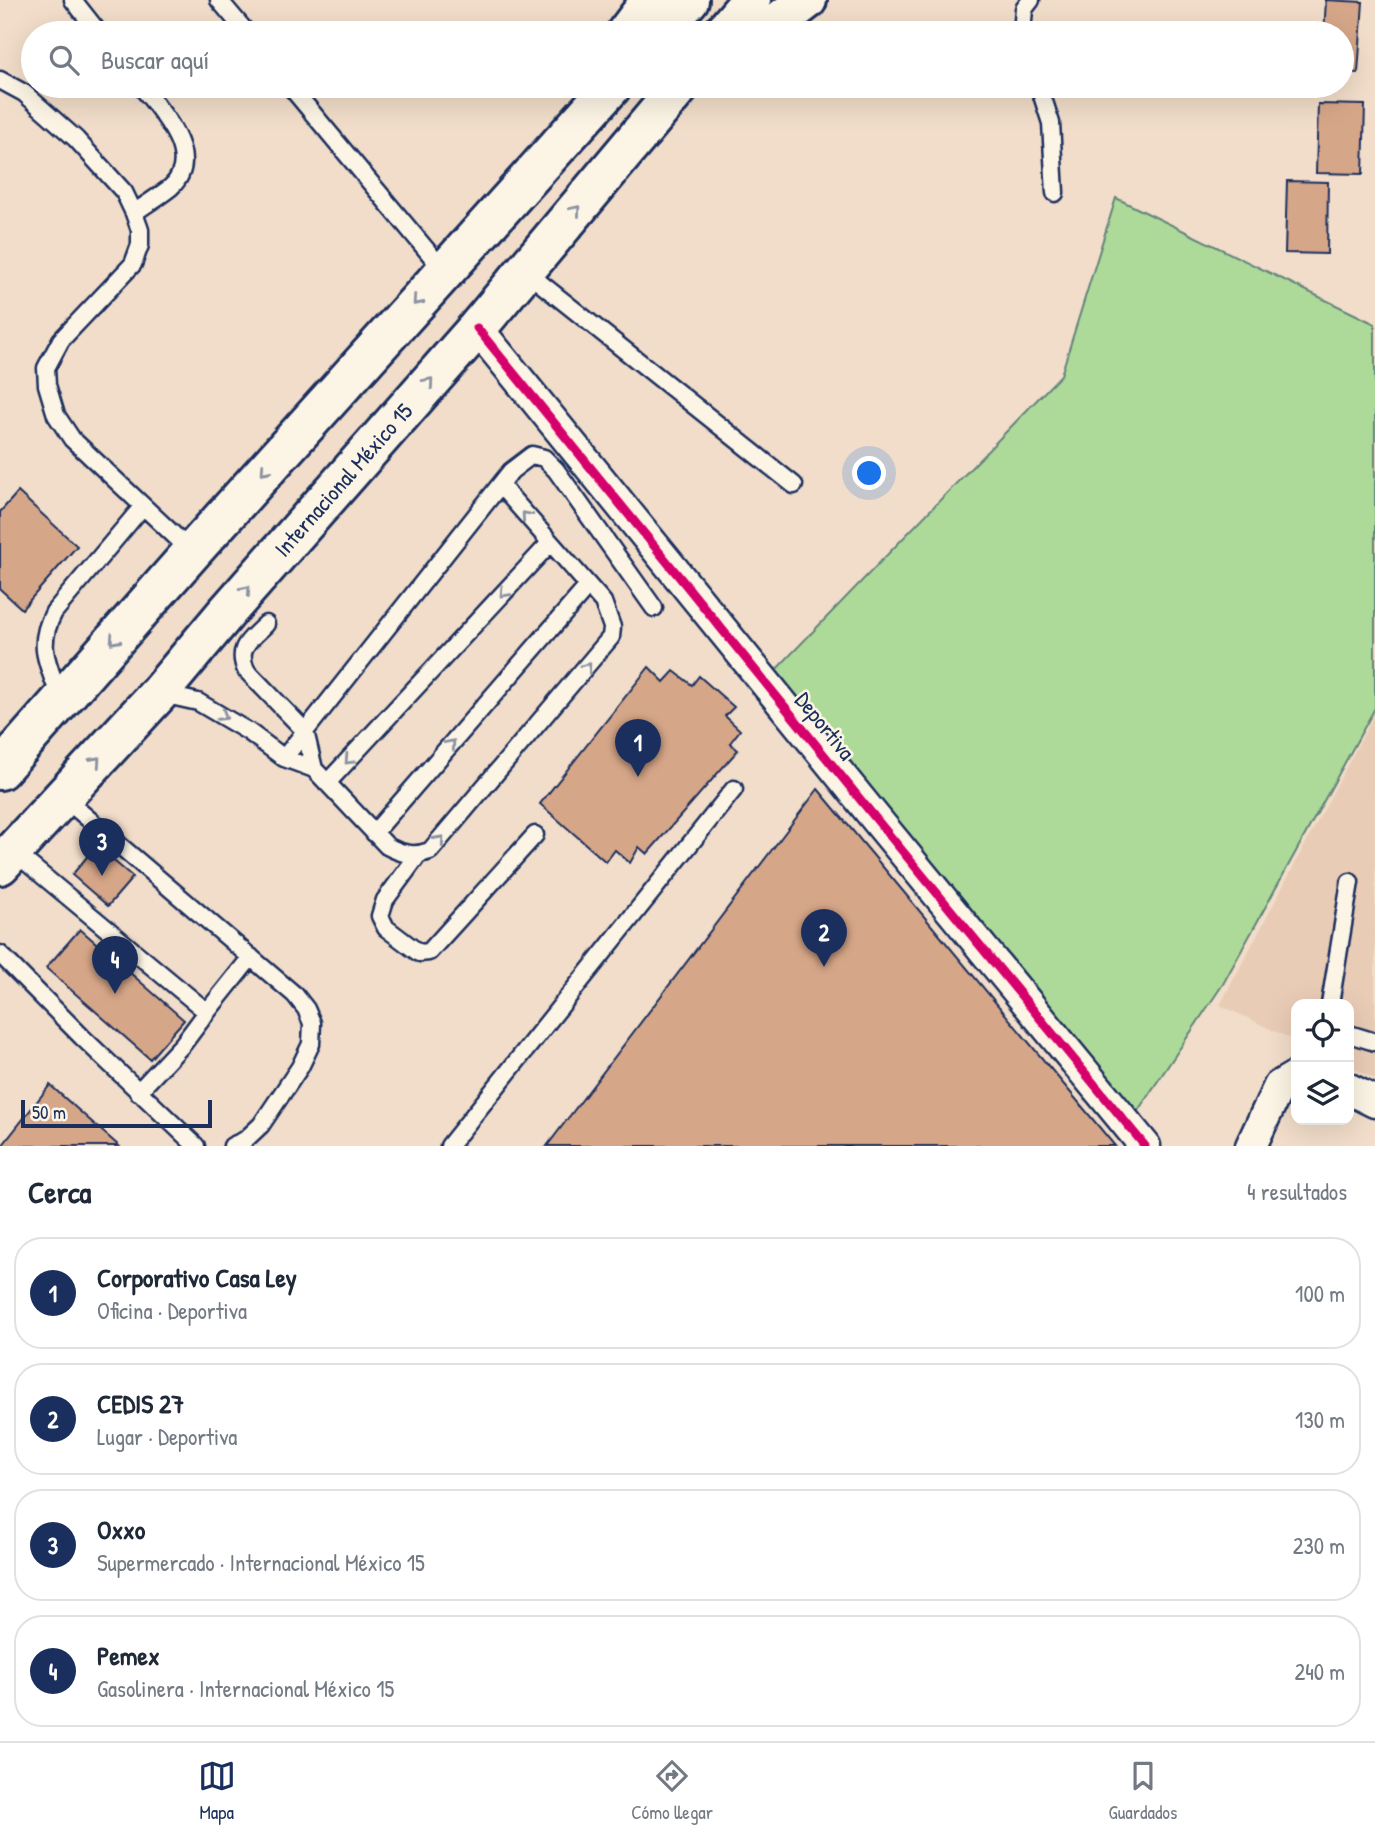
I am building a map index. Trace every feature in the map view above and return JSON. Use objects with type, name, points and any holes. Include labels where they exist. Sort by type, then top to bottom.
[{"type":"main road","points":[[635,21],[651,0]]},
{"type":"main road","points":[[670,21],[690,0]]},
{"type":"main road","points":[[733,21],[751,0]]},
{"type":"main road","points":[[780,21],[807,0]]},
{"type":"main road","points":[[512,196],[536,152],[578,98]]},
{"type":"main road","points":[[0,770],[192,552],[601,98]]},
{"type":"main road","name":"Internacional México 15","points":[[6,858],[159,694],[212,629],[477,328],[670,98]]},
{"type":"main road","points":[[642,131],[694,98]]},
{"type":"street","name":"Deportiva","points":[[477,328],[1145,1146]]},
{"type":"street","points":[[1251,1146],[1279,1086],[1291,1078]]},
{"type":"street","points":[[1354,1092],[1375,1102]]},
{"type":"lane","points":[[72,0],[89,21]]},
{"type":"lane","points":[[219,0],[237,21]]},
{"type":"lane","points":[[1023,21],[1024,9],[1031,0]]},
{"type":"lane","points":[[0,80],[21,91]]},
{"type":"lane","points":[[30,98],[76,139],[124,192],[140,230],[140,245],[133,264],[61,340],[46,368],[47,385],[56,415],[72,439],[192,552]]},
{"type":"lane","points":[[134,213],[173,185],[182,170],[182,153],[175,131],[150,98]]},
{"type":"lane","points":[[300,98],[444,271]]},
{"type":"lane","points":[[1043,98],[1051,123],[1055,193]]},
{"type":"lane","points":[[525,271],[794,485]]},
{"type":"lane","points":[[284,758],[511,471],[532,455],[544,458],[556,470],[654,608]]},
{"type":"lane","points":[[159,694],[198,702],[249,732],[284,758],[314,769],[387,846],[401,853],[418,855],[430,851],[611,637],[612,627],[603,602],[500,485]]},
{"type":"lane","points":[[61,700],[43,644],[45,629],[54,612],[143,506]]},
{"type":"lane","points":[[327,783],[550,543]]},
{"type":"lane","points":[[374,833],[588,586]]},
{"type":"lane","points":[[266,624],[244,647],[241,659],[246,670],[305,731],[314,769]]},
{"type":"lane","points":[[449,1146],[734,789]]},
{"type":"lane","points":[[64,798],[295,995],[313,1023],[312,1044],[300,1067],[261,1125],[245,1140],[232,1146]]},
{"type":"lane","points":[[418,855],[385,900],[380,916],[386,928],[419,953],[429,951],[535,835]]},
{"type":"lane","points":[[6,858],[207,1012]]},
{"type":"lane","points":[[1331,999],[1350,882]]},
{"type":"lane","points":[[0,954],[196,1146]]},
{"type":"lane","points":[[138,1092],[183,1044],[251,957]]},
{"type":"lane","points":[[1354,1036],[1375,1042]]},
{"type":"shaded area","points":[[1375,713],[1375,1079],[1354,1068],[1354,999],[1291,999],[1291,1039],[1220,1005]]},
{"type":"green space","points":[[1116,198],[1375,324],[1375,708],[1223,984],[1137,1112],[767,679],[1061,375]]},
{"type":"building","points":[[1326,0],[1363,2],[1358,73],[1354,73],[1354,21],[1325,21]]},
{"type":"building","points":[[1318,104],[1365,105],[1363,174],[1316,173]]},
{"type":"building","points":[[1287,181],[1328,182],[1327,254],[1285,253]]},
{"type":"building","points":[[18,492],[77,546],[22,609],[0,589],[0,512]]},
{"type":"building","points":[[649,667],[664,682],[674,671],[692,685],[699,676],[734,707],[725,716],[740,730],[730,743],[738,750],[647,854],[639,847],[630,863],[615,850],[606,862],[540,804]]},
{"type":"building","points":[[818,789],[1115,1146],[547,1146]]},
{"type":"building","points":[[96,846],[133,877],[108,906],[72,875]]},
{"type":"building","points":[[80,929],[184,1020],[150,1059],[46,968]]},
{"type":"building","points":[[50,1085],[119,1146],[2,1146]]},
{"type":"cycle path","points":[[477,328],[1145,1146]]},
{"type":"place","name":"Corporativo Casa Ley","points":[[638,777]]},
{"type":"place","name":"Oxxo","points":[[102,876]]},
{"type":"place","name":"CEDIS 27","points":[[824,967]]},
{"type":"place","name":"Pemex","points":[[115,994]]}]
